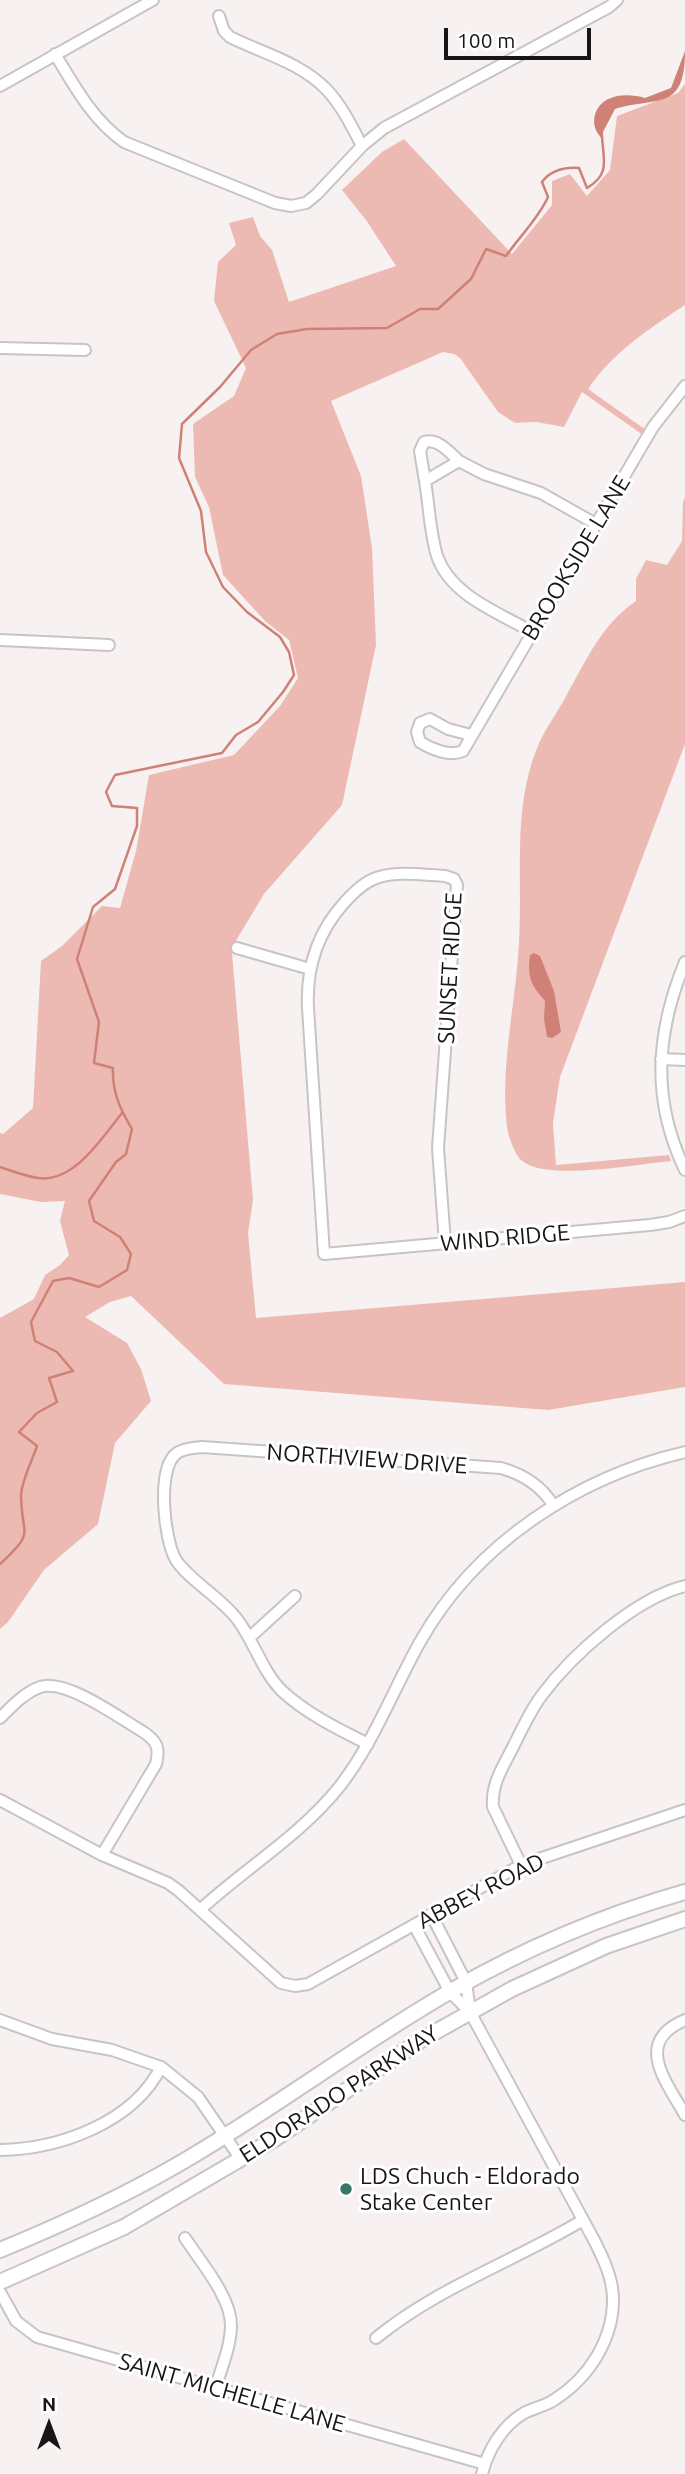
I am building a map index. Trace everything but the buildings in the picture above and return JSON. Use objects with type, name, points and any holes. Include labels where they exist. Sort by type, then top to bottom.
[{"type":"main road","name":"ELDORADO PARKWAY","points":[[0,2250],[114,2199],[225,2136],[466,1982],[540,1945],[685,1892]]},
{"type":"main road","name":"ELDORADO PARKWAY","points":[[0,2282],[124,2227],[273,2140],[421,2040],[470,2012],[606,1945],[685,1919]]},
{"type":"street","points":[[0,86],[153,0]]},
{"type":"street","points":[[55,54],[95,117],[124,142],[284,206],[306,203],[362,146],[406,115],[617,0]]},
{"type":"street","points":[[219,16],[224,31],[230,37],[291,65],[311,76],[326,89],[362,146]]},
{"type":"street","points":[[0,348],[85,350]]},
{"type":"street","name":"BROOKSIDE LANE","points":[[471,734],[448,729],[429,719],[420,723],[417,732],[422,744],[456,754],[463,751],[653,427],[685,386]]},
{"type":"street","points":[[532,632],[469,595],[448,577],[436,553],[420,451],[424,442],[431,440],[439,443],[459,461],[484,474],[541,493],[596,524]]},
{"type":"street","points":[[425,481],[459,461]]},
{"type":"street","points":[[0,640],[108,645]]},
{"type":"street","name":"SUNSET RIDGE","points":[[324,1254],[308,1008],[310,969],[315,949],[331,919],[365,884],[380,877],[399,874],[445,876],[456,881],[457,888],[438,1148],[445,1243]]},
{"type":"street","points":[[237,948],[310,969]]},
{"type":"street","points":[[685,962],[666,1016],[661,1059],[666,1114],[685,1170]]},
{"type":"street","points":[[661,1059],[685,1060]]},
{"type":"street","name":"WIND RIDGE","points":[[324,1254],[650,1225],[685,1216]]},
{"type":"street","name":"NORTHVIEW DRIVE","points":[[249,1638],[226,1606],[176,1559],[166,1531],[164,1510],[167,1467],[170,1460],[183,1450],[202,1447],[501,1468],[517,1472],[531,1481],[552,1505]]},
{"type":"street","points":[[0,1800],[102,1855],[168,1884],[201,1909],[314,1817],[341,1784],[368,1744],[421,1641],[444,1603],[489,1555],[552,1505],[626,1469],[685,1452]]},
{"type":"street","points":[[521,1866],[493,1807],[492,1797],[498,1777],[531,1711],[542,1694],[578,1655],[606,1630],[659,1595],[685,1586]]},
{"type":"street","points":[[295,1596],[249,1638],[281,1689],[323,1720],[368,1744]]},
{"type":"street","points":[[0,1718],[31,1691],[52,1686],[67,1689],[154,1740],[158,1748],[156,1764],[102,1855]]},
{"type":"street","name":"ABBEY ROAD","points":[[201,1909],[285,1985],[308,1984],[521,1866],[685,1810]]},
{"type":"street","points":[[431,1914],[466,1982],[470,2012]]},
{"type":"street","points":[[414,1925],[450,1992],[470,2012],[583,2220],[604,2260],[613,2297],[605,2341],[596,2360],[582,2377],[554,2400],[524,2414],[502,2432],[483,2469]]},
{"type":"street","points":[[0,2020],[52,2039],[112,2050],[160,2067],[198,2097],[240,2158]]},
{"type":"street","points":[[685,2020],[665,2031],[657,2048],[661,2072],[685,2115]]},
{"type":"street","points":[[0,2150],[27,2149],[62,2140],[114,2118],[155,2079],[160,2067]]},
{"type":"street","points":[[376,2338],[436,2298],[548,2241],[583,2220]]},
{"type":"street","points":[[185,2238],[217,2287],[230,2318],[229,2340],[215,2389]]},
{"type":"street","name":"SAINT MICHELLE LANE","points":[[0,2292],[16,2321],[37,2337],[483,2469]]},
{"type":"shaded area","points":[[685,51],[684,71],[674,93],[655,101],[615,109],[603,132],[603,139],[594,122],[600,105],[615,97],[628,95],[645,98],[671,88]]},
{"type":"shaded area","points":[[685,84],[685,305],[620,353],[588,389],[646,430],[643,435],[582,392],[564,427],[536,422],[515,423],[498,412],[460,358],[443,352],[331,401],[361,476],[372,548],[376,645],[342,805],[264,894],[237,939],[232,953],[253,1200],[248,1233],[256,1318],[685,1282],[685,1387],[548,1410],[224,1384],[131,1296],[110,1302],[85,1317],[127,1343],[141,1369],[151,1401],[115,1443],[98,1524],[44,1570],[8,1622],[0,1629],[0,1318],[34,1299],[45,1275],[69,1255],[60,1221],[65,1201],[41,1202],[0,1194],[0,1133],[3,1134],[33,1108],[41,961],[62,946],[102,906],[120,908],[136,851],[149,775],[234,755],[280,706],[298,678],[289,640],[265,621],[223,575],[209,507],[195,477],[193,424],[234,396],[246,368],[214,301],[218,262],[236,245],[229,223],[253,217],[260,236],[272,250],[289,302],[396,266],[366,220],[342,190],[382,152],[404,139],[512,254],[552,205],[552,181],[570,174],[587,196],[610,170],[617,116],[678,93]]},
{"type":"shaded area","points":[[685,498],[685,744],[560,1077],[553,1123],[556,1165],[669,1155],[671,1161],[592,1170],[550,1170],[521,1160],[508,1131],[505,1104],[519,942],[520,844],[524,795],[529,772],[543,735],[603,633],[636,601],[636,579],[646,560],[667,565],[682,541]]},
{"type":"shaded area","points":[[534,953],[540,956],[554,991],[561,1032],[552,1038],[547,1037],[545,1001],[533,985],[530,975],[530,955]]},
{"type":"waterway","points":[[0,1564],[23,1538],[21,1495],[37,1446],[19,1432],[37,1413],[57,1402],[49,1378],[73,1371],[57,1352],[35,1341],[31,1322],[53,1281],[69,1278],[99,1287],[127,1270],[131,1254],[120,1237],[94,1221],[89,1201],[116,1162],[126,1154],[132,1129],[118,1100],[113,1068],[94,1063],[99,1022],[77,959],[93,907],[115,889],[137,826],[137,808],[112,806],[106,792],[115,775],[222,753],[236,735],[258,722],[294,675],[289,652],[280,637],[247,612],[223,587],[206,552],[201,511],[179,458],[182,424],[220,387],[251,350],[277,334],[307,329],[387,328],[420,309],[438,309],[471,279],[486,249],[506,256],[544,205],[548,197],[542,182],[549,175],[563,169],[579,168],[587,188],[595,183],[604,165],[602,136]]},
{"type":"waterway","points":[[0,1167],[38,1178],[51,1178],[64,1173],[86,1157],[122,1113]]},
{"type":"place","name":"LDS Chuch - Eldorado Stake Center","points":[[346,2189]]}]
